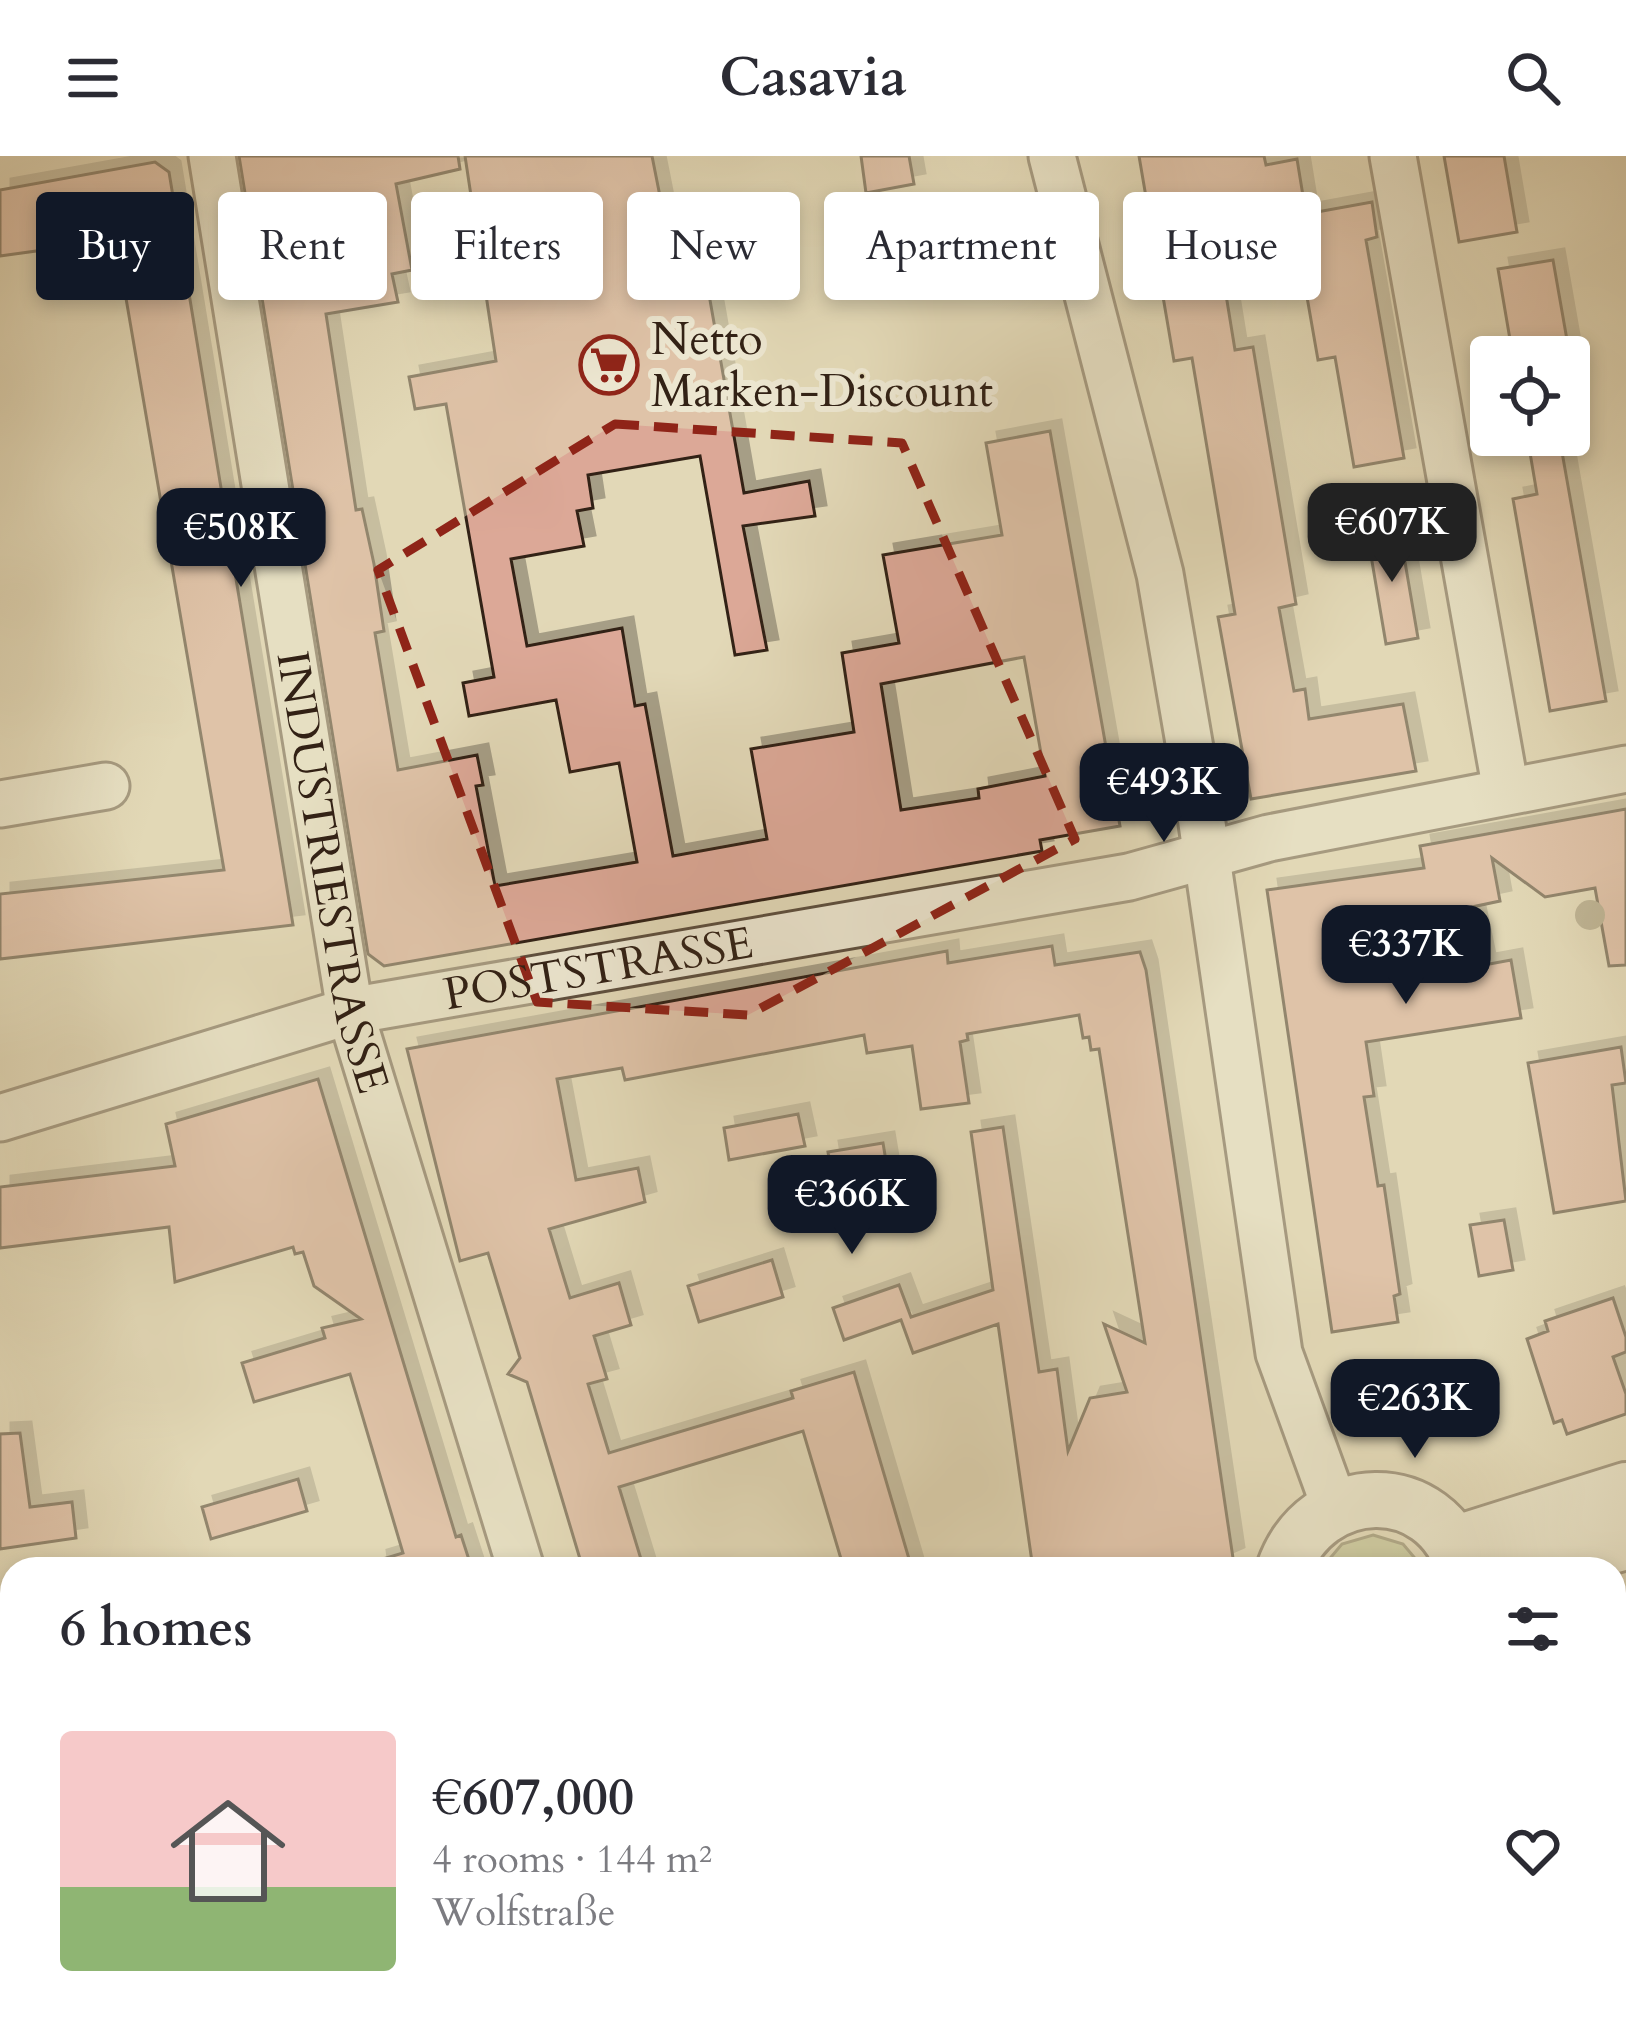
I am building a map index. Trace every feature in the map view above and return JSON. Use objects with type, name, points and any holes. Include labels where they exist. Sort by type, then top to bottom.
[{"type":"street","name":"INDUSTRIESTRASSE","points":[[212,156],[350,1011],[517,1557]]},
{"type":"street","points":[[1052,156],[1160,574],[1279,1353],[1335,1507]]},
{"type":"street","points":[[1393,156],[1506,791]]},
{"type":"street","name":"POSTSTRASSE","points":[[0,1118],[350,1011],[1129,877],[1206,855],[1626,770]]},
{"type":"street","points":[[0,804],[106,786]]},
{"type":"street","points":[[1291,1557],[1306,1529],[1335,1507],[1375,1499],[1405,1504],[1428,1516],[1459,1556],[1626,1490]]},
{"type":"street","points":[[1570,1557],[1626,1542]]},
{"type":"highlighted area","points":[[615,424],[902,443],[1075,839],[748,1015],[537,1002],[378,570]]},
{"type":"green space","points":[[1373,1535],[1403,1544],[1414,1557],[1331,1557],[1342,1544]]},
{"type":"building","points":[[239,156],[458,156],[460,169],[396,184],[411,265],[411,270],[392,274],[398,302],[326,314],[356,510],[362,509],[374,564],[384,631],[375,633],[398,770],[477,755],[483,785],[476,786],[495,886],[637,862],[619,763],[570,772],[556,700],[469,716],[463,683],[494,677],[446,404],[415,409],[409,377],[496,361],[487,300],[603,300],[603,192],[470,192],[465,156],[652,156],[659,192],[627,192],[627,300],[710,300],[744,493],[809,481],[815,516],[743,526],[767,650],[735,655],[700,456],[588,475],[593,508],[577,511],[584,546],[511,559],[527,646],[622,628],[635,706],[645,704],[673,856],[767,839],[751,749],[854,732],[842,653],[899,643],[883,555],[1002,535],[986,443],[1050,431],[1120,826],[1040,840],[1042,851],[384,966],[368,954],[262,300],[387,300],[387,192],[245,192]],"holes":[[[1024,657],[1045,776],[978,789],[979,798],[901,810],[881,684]]]},
{"type":"building","points":[[861,156],[909,156],[914,184],[866,192]]},
{"type":"building","points":[[1139,156],[1264,156],[1266,165],[1297,159],[1302,192],[1145,192]]},
{"type":"building","points":[[1444,156],[1504,156],[1517,232],[1459,242]]},
{"type":"building","points":[[155,162],[169,172],[172,192],[36,192],[36,251],[0,256],[0,190]]},
{"type":"building","points":[[1372,202],[1377,237],[1366,240],[1404,458],[1354,467],[1335,357],[1318,360],[1308,300],[1321,300],[1321,211]]},
{"type":"building","points":[[1553,260],[1566,336],[1509,336],[1498,269]]},
{"type":"building","points":[[126,300],[190,300],[293,925],[0,959],[0,894],[224,870]]},
{"type":"building","points":[[1164,300],[1227,300],[1235,350],[1253,347],[1296,604],[1279,608],[1294,691],[1305,689],[1309,719],[1403,704],[1416,771],[1251,799],[1218,617],[1235,614],[1192,358],[1174,361]]},
{"type":"building","points":[[1531,456],[1563,456],[1606,701],[1550,711],[1513,499],[1537,494]]},
{"type":"building","points":[[1399,527],[1418,638],[1386,644],[1367,532]]},
{"type":"building","points":[[1626,809],[1626,965],[1609,966],[1595,888],[1545,897],[1492,858],[1500,901],[1472,907],[1484,965],[1511,960],[1521,1018],[1366,1042],[1374,1096],[1364,1097],[1378,1186],[1384,1185],[1400,1294],[1394,1296],[1398,1322],[1332,1332],[1267,890],[1424,868],[1420,846]]},
{"type":"building","points":[[1052,946],[1055,965],[1140,952],[1233,1557],[1031,1557],[998,1324],[913,1353],[901,1320],[844,1340],[833,1308],[899,1285],[911,1317],[993,1290],[971,1132],[1003,1127],[1039,1372],[1057,1369],[1068,1451],[1090,1398],[1127,1392],[1104,1324],[1145,1343],[1099,1049],[1091,1050],[1089,1037],[1083,1038],[1079,1015],[967,1034],[968,1040],[960,1042],[969,1103],[921,1109],[912,1046],[867,1053],[864,1035],[625,1080],[622,1068],[557,1079],[576,1180],[638,1168],[645,1202],[549,1229],[570,1298],[619,1283],[631,1325],[594,1336],[607,1379],[588,1384],[609,1453],[793,1398],[791,1391],[854,1372],[908,1557],[840,1557],[803,1431],[619,1487],[640,1557],[579,1557],[527,1382],[508,1374],[520,1358],[488,1253],[460,1261],[407,1049],[947,951],[948,963]]},
{"type":"building","points":[[1621,1047],[1626,1083],[1612,1085],[1626,1201],[1554,1213],[1528,1063]]},
{"type":"building","points":[[318,1079],[456,1537],[461,1535],[468,1557],[390,1557],[403,1553],[350,1374],[254,1402],[242,1363],[325,1338],[322,1328],[361,1319],[314,1286],[303,1252],[295,1254],[293,1247],[175,1282],[169,1227],[0,1248],[0,1187],[175,1166],[166,1124]]},
{"type":"building","points":[[798,1114],[805,1146],[729,1160],[724,1128]]},
{"type":"building","points":[[883,1143],[895,1215],[840,1225],[828,1152]]},
{"type":"building","points":[[1504,1220],[1513,1270],[1479,1276],[1470,1225]]},
{"type":"building","points":[[772,1260],[783,1297],[699,1322],[688,1286]]},
{"type":"building","points":[[1613,1298],[1626,1337],[1626,1352],[1613,1357],[1626,1394],[1626,1414],[1567,1434],[1562,1420],[1554,1423],[1527,1339],[1548,1331],[1545,1321]]},
{"type":"building","points":[[20,1433],[30,1507],[72,1502],[76,1538],[0,1549],[0,1434]]},
{"type":"building","points":[[298,1479],[307,1511],[211,1539],[202,1507]]},
{"type":"place","name":"Netto Marken-Discount","points":[[609,365]]}]
